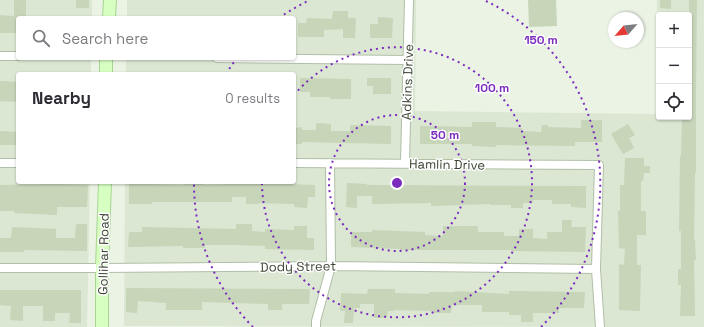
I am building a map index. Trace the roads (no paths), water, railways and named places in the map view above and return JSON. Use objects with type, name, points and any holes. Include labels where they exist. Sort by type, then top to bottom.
[{"type":"main road","points":[[109,16],[110,0]]},
{"type":"main road","points":[[106,60],[106,72]]},
{"type":"main road","name":"Gollihar Road","points":[[102,327],[102,268],[105,184]]},
{"type":"street","name":"Adkins Drive","points":[[405,163],[409,0]]},
{"type":"street","points":[[0,56],[16,56]]},
{"type":"street","points":[[296,59],[408,60]]},
{"type":"street","points":[[0,163],[16,163]]},
{"type":"street","name":"Hamlin Drive","points":[[296,163],[599,165],[596,269]]},
{"type":"street","points":[[316,327],[316,321],[331,266],[330,163]]},
{"type":"street","name":"Dody Street","points":[[0,268],[331,266],[596,269]]},
{"type":"street","points":[[596,269],[600,327]]}]
